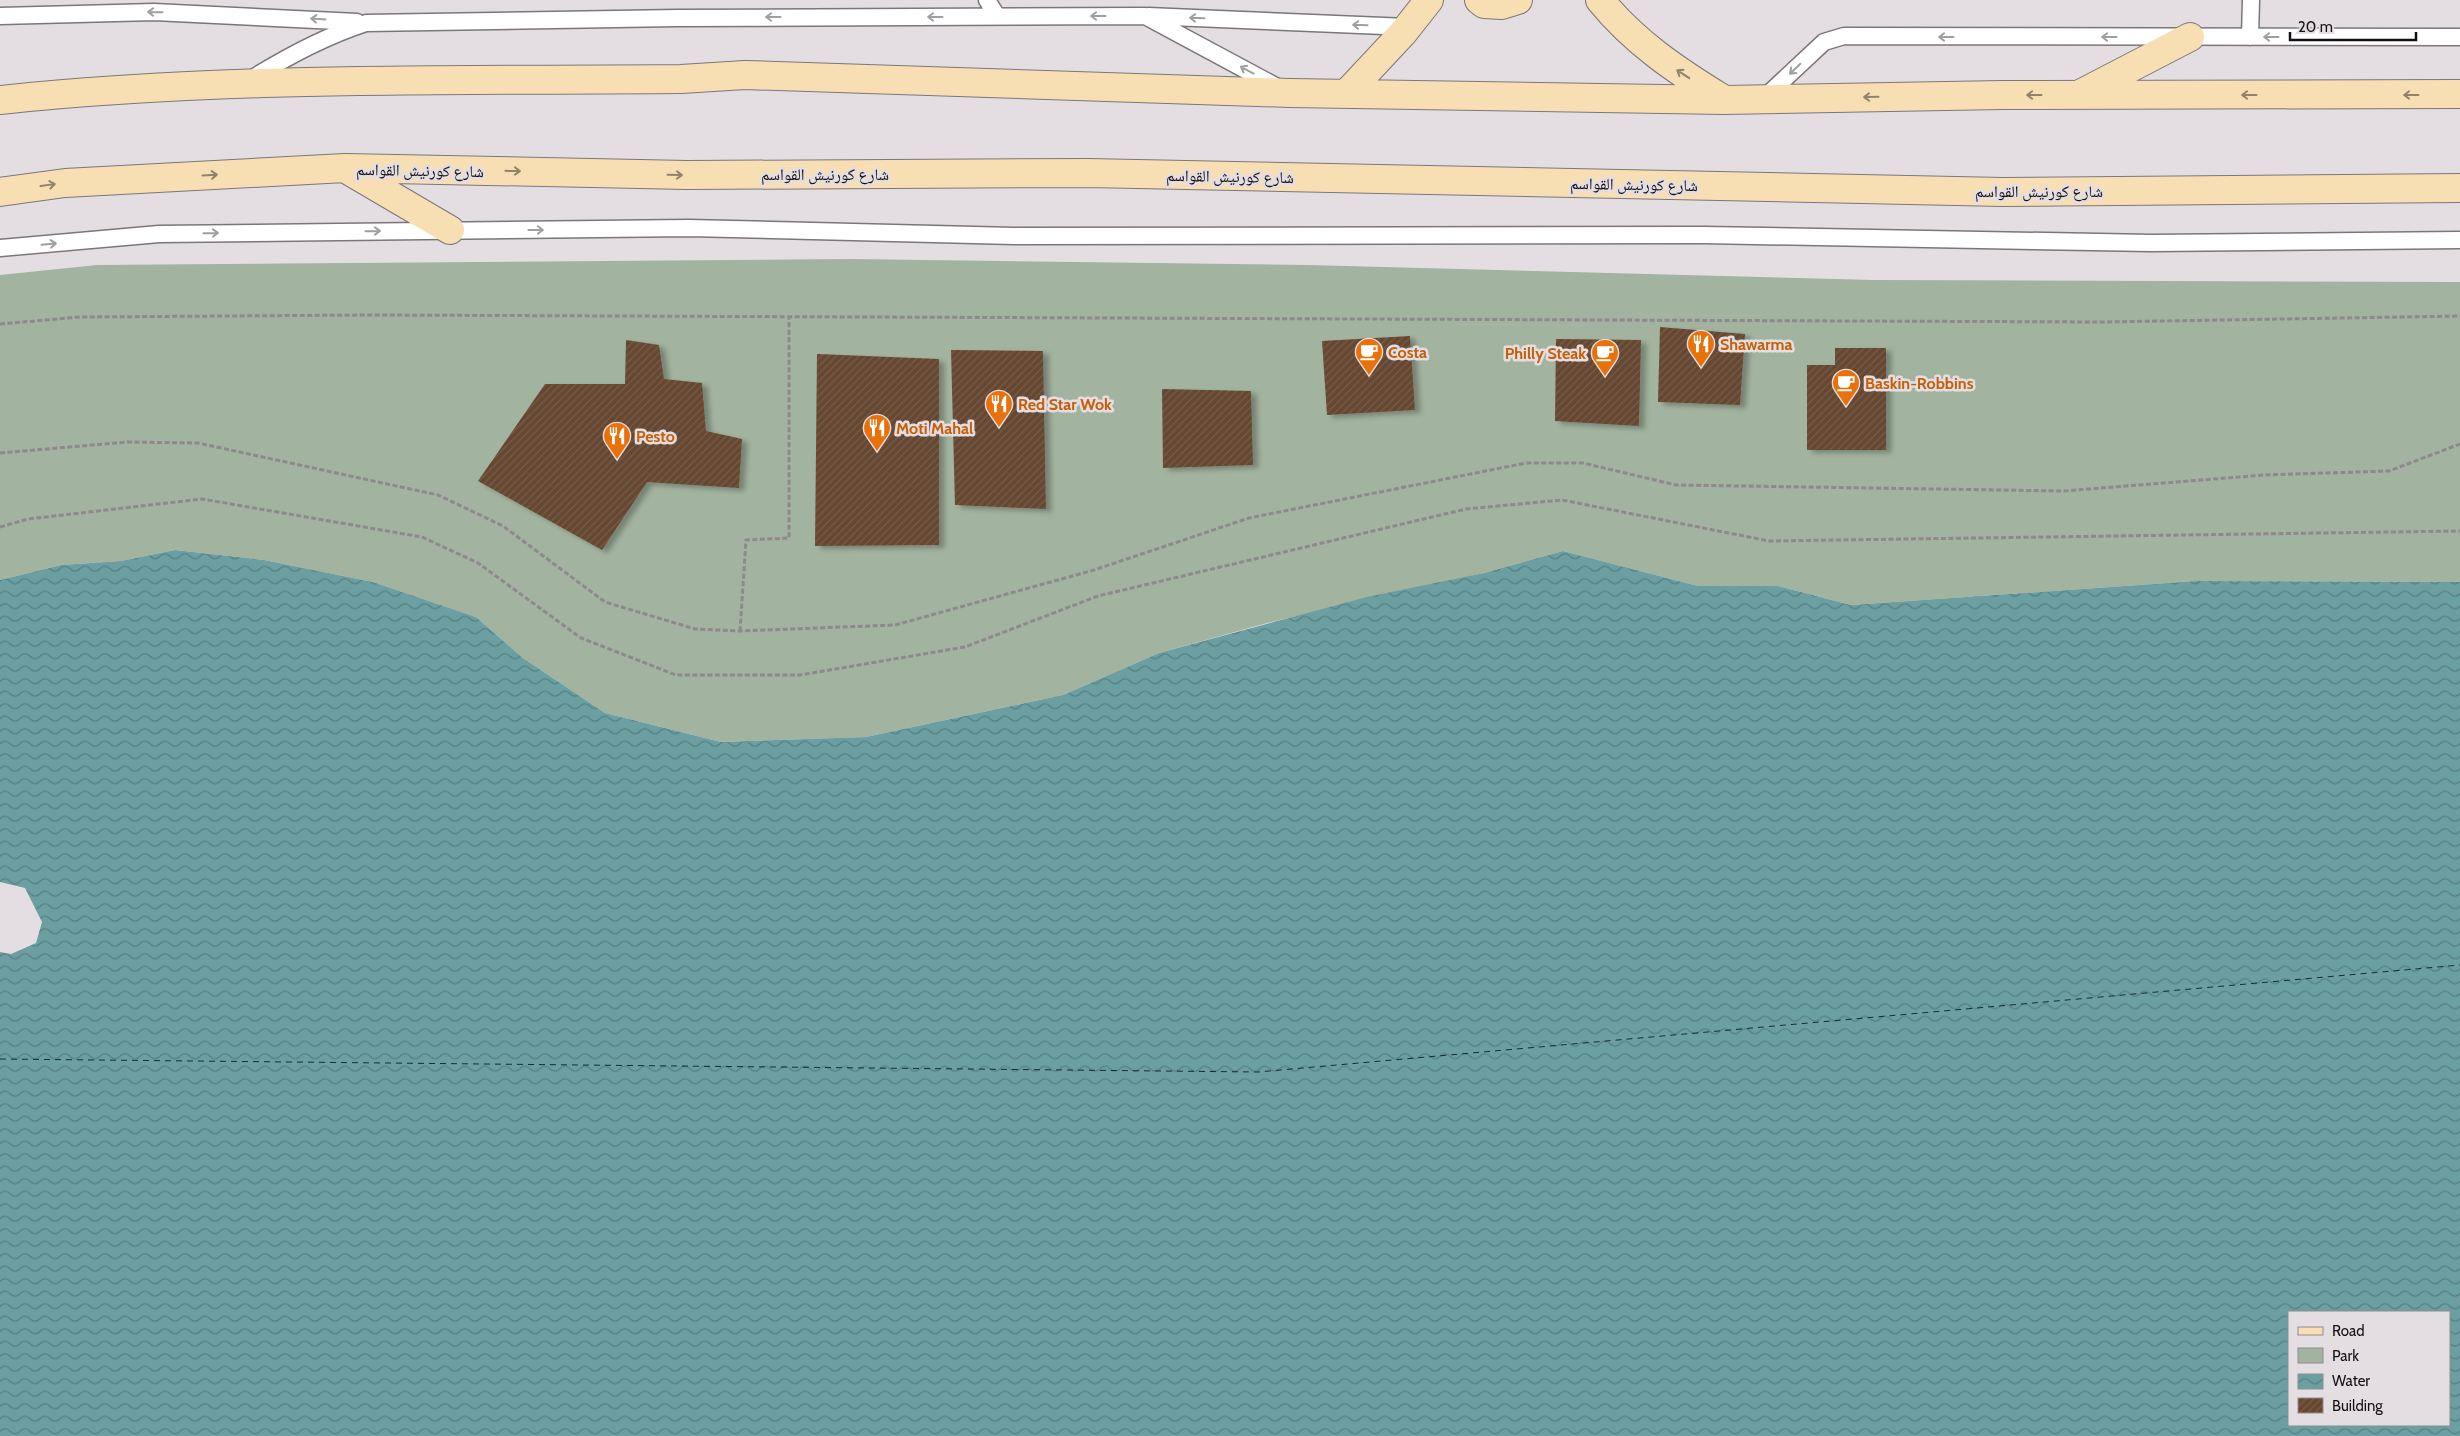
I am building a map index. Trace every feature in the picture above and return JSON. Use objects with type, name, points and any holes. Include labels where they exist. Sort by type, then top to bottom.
[{"type":"main road","points":[[1346,94],[1408,27],[1429,0]]},
{"type":"main road","points":[[1480,0],[1484,4],[1502,5],[1518,0]]},
{"type":"main road","points":[[1600,0],[1641,43],[1679,73],[1724,100]]},
{"type":"main road","points":[[2077,95],[2190,37]]},
{"type":"main road","points":[[0,100],[87,91],[244,84],[681,78],[745,75],[1290,93],[1724,100],[2077,95],[2460,94]]},
{"type":"main road","points":[[345,168],[450,230]]},
{"type":"main road","name":"شارع كورنيش القواسم","points":[[0,192],[64,183],[345,168],[687,175],[1088,173],[2003,192],[2460,188]]},
{"type":"lane","points":[[988,0],[997,16]]},
{"type":"lane","points":[[2250,37],[2251,0]]},
{"type":"lane","points":[[0,16],[24,7],[287,17],[366,23],[677,18],[1145,16],[1408,27]]},
{"type":"lane","points":[[1145,16],[1290,93]]},
{"type":"lane","points":[[244,84],[300,50],[333,34],[366,23]]},
{"type":"lane","points":[[1763,99],[1824,42],[1844,36],[2460,37]]},
{"type":"lane","points":[[0,248],[159,234],[690,228],[1014,236],[1703,235],[2151,243],[2460,240]]},
{"type":"path","points":[[0,324],[90,316],[789,316],[2102,322],[2460,316]]},
{"type":"path","points":[[740,631],[746,540],[790,538],[789,316]]},
{"type":"path","points":[[0,453],[128,442],[198,443],[438,495],[503,526],[605,602],[695,629],[740,631],[895,625],[1094,570],[1249,518],[1526,463],[1583,462],[1676,486],[2064,491],[2264,475],[2389,471],[2460,444]]},
{"type":"path","points":[[0,527],[28,519],[202,499],[422,537],[478,562],[580,638],[676,675],[800,675],[965,647],[1098,596],[1466,509],[1562,500],[1769,541],[2460,531]]},
{"type":"green space","points":[[851,259],[1307,265],[1874,280],[2460,282],[2460,582],[2196,581],[1851,605],[1778,586],[1698,586],[1563,551],[1484,573],[1267,623],[1159,653],[1063,695],[866,737],[721,742],[605,713],[523,658],[476,617],[373,582],[264,560],[175,550],[121,561],[61,565],[0,580],[0,275],[97,265]]},
{"type":"water","points":[[175,550],[264,560],[373,582],[476,617],[523,658],[605,713],[721,742],[866,737],[1063,695],[1159,653],[1367,597],[1484,573],[1563,551],[1698,586],[1778,586],[1851,605],[2196,581],[2460,582],[2460,1436],[0,1436],[0,952],[11,954],[36,943],[42,922],[25,888],[0,882],[0,580],[61,565],[121,561]]},
{"type":"building","name":"Shawarma","points":[[1660,327],[1745,334],[1740,405],[1658,402]]},
{"type":"building","name":"Costa","points":[[1410,336],[1415,410],[1327,415],[1322,341]]},
{"type":"building","points":[[1556,339],[1641,340],[1639,426],[1555,421]]},
{"type":"building","name":"Pesto","points":[[626,340],[659,345],[664,379],[702,383],[706,431],[742,439],[739,488],[647,482],[602,550],[478,481],[545,384],[625,384]]},
{"type":"building","name":"Baskin-Robbins","points":[[1835,348],[1886,348],[1886,450],[1807,450],[1807,365],[1835,365]]},
{"type":"building","name":"Red Star Wok","points":[[951,350],[1043,351],[1046,509],[955,505]]},
{"type":"building","name":"Moti Mahal","points":[[817,354],[939,359],[939,545],[815,546]]},
{"type":"building","points":[[1162,389],[1251,391],[1253,465],[1163,468]]},
{"type":"ferry route","points":[[0,1059],[1258,1072],[2460,965]]},
{"type":"place","name":"Shawarma","points":[[1701,368]]},
{"type":"place","name":"Costa","points":[[1369,376]]},
{"type":"place","name":"Philly Steak","points":[[1605,377]]},
{"type":"place","name":"Baskin-Robbins","points":[[1846,407]]},
{"type":"place","name":"Red Star Wok","points":[[999,428]]},
{"type":"place","name":"Moti Mahal","points":[[877,452]]},
{"type":"place","name":"Pesto","points":[[617,460]]}]
